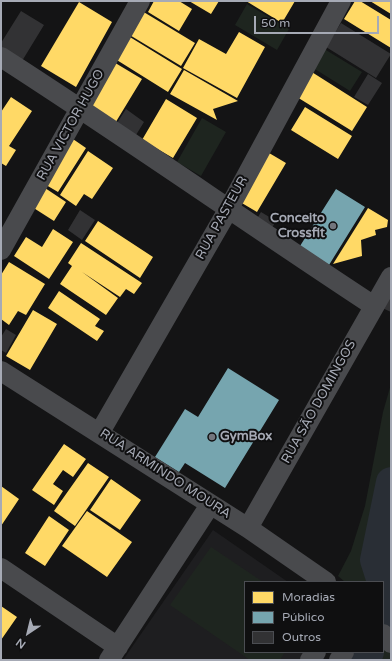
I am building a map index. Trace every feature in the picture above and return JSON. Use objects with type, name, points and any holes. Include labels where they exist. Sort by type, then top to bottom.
[{"type":"street","name":"RUA VICTOR HUGO","points":[[1,250],[140,1]]},
{"type":"street","name":"RUA PASTEUR","points":[[100,432],[228,210],[341,1]]},
{"type":"street","points":[[1,57],[80,108],[228,210],[374,306]]},
{"type":"street","name":"RUA SÃO DOMINGOS","points":[[248,528],[391,277]]},
{"type":"street","name":"RUA ARMINDO MOURA","points":[[1,371],[44,399],[100,432],[210,505],[248,528],[325,581]]},
{"type":"street","points":[[1,568],[114,653],[210,505]]},
{"type":"shaded area","points":[[247,4],[289,29],[277,50],[235,25]]},
{"type":"shaded area","points":[[321,47],[362,72],[350,91],[310,66]]},
{"type":"shaded area","points":[[202,118],[226,132],[201,176],[177,162]]},
{"type":"shaded area","points":[[391,384],[391,660],[334,660],[339,653],[384,653],[384,581],[344,581],[338,576],[351,551],[365,506],[383,412]]},
{"type":"shaded area","points":[[213,530],[287,581],[244,581],[244,653],[306,653],[301,660],[123,660]]},
{"type":"shaded area","points":[[211,547],[262,581],[244,581],[244,653],[284,653],[280,660],[250,660],[170,605]]},
{"type":"building: Moradias","points":[[154,1],[179,1],[192,9],[179,31],[148,12]]},
{"type":"building: Moradias","points":[[189,1],[219,1],[211,14]]},
{"type":"building: Moradias","points":[[246,1],[295,1],[282,23]]},
{"type":"building: Moradias","points":[[355,1],[360,1],[391,20],[391,48],[344,19]]},
{"type":"building: Moradias","points":[[370,1],[391,1],[391,14]]},
{"type":"building: Moradias","points":[[79,2],[112,22],[76,87],[41,66]]},
{"type":"building: Moradias","points":[[142,11],[195,43],[181,66],[128,34]]},
{"type":"building: Moradias","points":[[239,32],[265,47],[237,98],[183,68],[199,39],[226,54]]},
{"type":"building: Moradias","points":[[125,34],[182,69],[168,92],[112,57]]},
{"type":"building: Moradias","points":[[112,61],[142,79],[114,125],[84,107]]},
{"type":"building: Moradias","points":[[307,69],[367,107],[352,131],[292,94]]},
{"type":"building: Moradias","points":[[184,70],[238,101],[213,109],[217,120],[170,94]]},
{"type":"building: Moradias","points":[[11,97],[32,111],[9,146],[16,150],[6,166],[1,163],[1,112]]},
{"type":"building: Moradias","points":[[166,99],[197,118],[173,158],[142,140]]},
{"type":"building: Moradias","points":[[305,107],[352,136],[338,159],[291,130]]},
{"type":"building: Moradias","points":[[70,137],[86,148],[58,192],[41,182]]},
{"type":"building: Moradias","points":[[264,150],[286,163],[257,212],[235,199]]},
{"type":"building: Moradias","points":[[88,151],[113,168],[92,199],[84,194],[76,206],[60,195]]},
{"type":"building: Moradias","points":[[42,186],[66,202],[54,221],[29,205]]},
{"type":"building: Moradias","points":[[368,208],[388,220],[387,227],[375,230],[376,235],[361,240],[362,256],[333,264]]},
{"type":"building: Moradias","points":[[98,221],[153,257],[140,278],[85,241]]},
{"type":"building: Moradias","points":[[53,229],[73,242],[49,279],[14,256],[26,237],[42,247]]},
{"type":"building: Moradias","points":[[81,243],[142,283],[134,294],[126,289],[120,297],[82,272],[118,298],[106,315],[60,284],[72,266],[68,263]]},
{"type":"building: Moradias","points":[[9,262],[45,284],[26,315],[18,311],[9,325],[1,319],[1,275]]},
{"type":"building: Moradias","points":[[59,291],[100,319],[95,326],[104,331],[97,341],[48,308]]},
{"type":"building: Moradias","points":[[33,310],[57,324],[30,370],[6,356]]},
{"type":"building: Moradias","points":[[64,444],[86,459],[73,477],[63,470],[53,484],[63,491],[54,505],[32,490]]},
{"type":"building: Moradias","points":[[88,463],[109,477],[75,526],[54,511]]},
{"type":"building: Moradias","points":[[111,479],[141,500],[120,530],[90,510]]},
{"type":"building: Moradias","points":[[1,486],[19,499],[1,526]]},
{"type":"building: Moradias","points":[[87,511],[132,542],[107,577],[62,546]]},
{"type":"building: Moradias","points":[[49,516],[69,530],[45,566],[25,553]]},
{"type":"building: Moradias","points":[[1,606],[17,617],[1,640]]},
{"type":"building: Público","name":"Conceito Crossfit","points":[[336,189],[365,207],[329,265],[300,246]]},
{"type":"building: Público","name":"GymBox","points":[[228,368],[279,400],[225,488],[185,463],[179,472],[155,457],[185,409],[198,417]]},
{"type":"building: Outros","points":[[21,11],[44,25],[22,61],[1,48],[1,43]]},
{"type":"building: Outros","points":[[341,23],[391,54],[376,78],[326,47]]},
{"type":"building: Outros","points":[[368,74],[382,83],[368,105],[354,97]]},
{"type":"building: Outros","points":[[126,109],[144,122],[136,135],[117,123]]},
{"type":"building: Outros","points":[[80,210],[95,220],[82,240],[68,230]]},
{"type":"building: Outros","points":[[261,212],[276,221],[270,231],[255,222]]},
{"type":"building: Outros","points":[[391,282],[391,312],[378,306]]},
{"type":"building: Outros","points":[[6,329],[16,335],[6,353],[1,350],[1,337]]},
{"type":"waterway","points":[[382,581],[375,560],[391,482]]},
{"type":"waterway","points":[[384,589],[391,613]]},
{"type":"waterway","points":[[366,660],[369,653]]},
{"type":"place","name":"Conceito Crossfit","points":[[333,226]]},
{"type":"place","name":"GymBox","points":[[212,437]]}]
